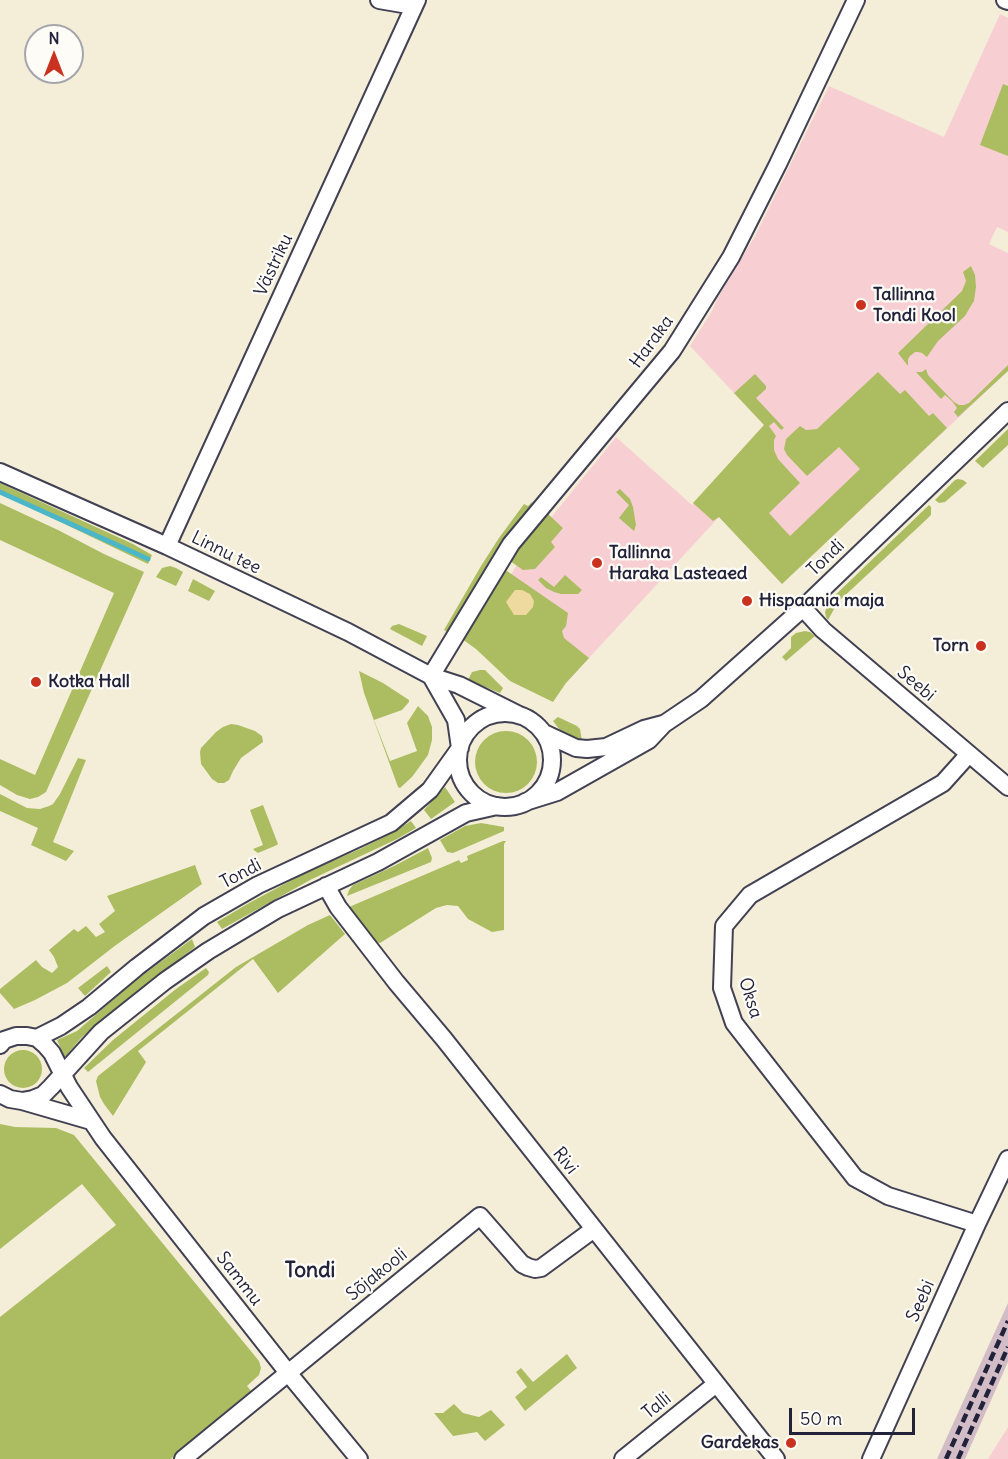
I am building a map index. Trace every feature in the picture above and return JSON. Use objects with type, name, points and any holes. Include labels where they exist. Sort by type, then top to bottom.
[{"type":"street","points":[[379,0],[416,3]]},
{"type":"street","name":"Haraka","points":[[431,675],[512,544],[672,351],[731,257],[856,0]]},
{"type":"street","name":"Västriku","points":[[167,546],[416,3]]},
{"type":"street","name":"Tondi","points":[[525,802],[557,792],[649,740],[664,724],[701,699],[803,608],[1008,411]]},
{"type":"street","name":"Linnu tee","points":[[0,472],[167,546],[348,632],[431,675],[459,685],[519,715]]},
{"type":"street","name":"Seebi","points":[[803,608],[823,630],[1008,787]]},
{"type":"street","points":[[431,675],[456,720],[460,748]]},
{"type":"street","points":[[22,1101],[43,1095],[101,1032],[165,981],[208,951],[278,909],[378,862],[466,813],[497,806],[512,806],[525,802],[540,791],[548,780],[552,767],[552,756],[544,733],[534,723],[519,715],[502,713],[479,721],[464,737],[460,748],[458,762],[466,786],[479,798],[497,806]]},
{"type":"street","name":"Tondi","points":[[544,733],[576,748],[587,749],[606,747],[644,729],[664,724]]},
{"type":"street","name":"Tondi","points":[[37,1038],[61,1026],[88,1007],[204,916],[258,885],[392,824],[430,790],[460,748]]},
{"type":"street","name":"Oksa","points":[[969,754],[943,783],[750,895],[724,926],[722,988],[734,1023],[855,1178],[888,1196],[977,1224]]},
{"type":"street","name":"Rivi","points":[[326,885],[338,907],[396,982],[444,1039],[776,1459]]},
{"type":"street","points":[[1,1042],[16,1036],[37,1038]]},
{"type":"street","name":"Sammu","points":[[37,1038],[52,1053],[62,1074],[103,1138],[359,1459]]},
{"type":"street","points":[[0,1094],[10,1099],[91,1121]]},
{"type":"street","name":"Seebi","points":[[872,1459],[1008,1160]]},
{"type":"street","name":"Sõjakooli","points":[[183,1459],[480,1216],[522,1264],[536,1269],[542,1268],[594,1229]]},
{"type":"street","name":"Talli","points":[[623,1459],[716,1384]]},
{"type":"shaded area","name":"Tallinna Tondi Kool","points":[[1000,14],[1008,18],[1008,232],[997,227],[989,244],[1008,253],[1008,371],[782,584],[719,517],[566,683],[470,639],[520,560],[616,437],[692,505],[764,425],[690,346],[755,236],[829,86],[944,137]]},
{"type":"shaded area","points":[[1008,1303],[1008,1362],[965,1459],[937,1459]]},
{"type":"shaded area","points":[[1008,1427],[1008,1459],[988,1459]]},
{"type":"green space","points":[[1003,84],[1008,86],[1008,156],[980,145]]},
{"type":"green space","points":[[971,266],[975,275],[976,287],[974,301],[965,316],[938,341],[927,357],[918,352],[910,356],[908,366],[898,353],[962,291],[966,281],[963,272]]},
{"type":"green space","points":[[1008,365],[1008,371],[958,417],[954,412],[957,408],[952,401],[945,395],[941,399],[916,372],[926,369],[928,375],[954,402],[964,405],[969,403]]},
{"type":"green space","points":[[878,372],[900,394],[905,390],[929,416],[933,413],[947,428],[782,584],[719,517],[713,521],[693,503],[764,425],[734,393],[755,374],[766,386],[766,389],[756,398],[784,428],[781,430],[774,422],[769,426],[776,436],[774,450],[778,459],[800,483],[769,513],[790,536],[860,469],[839,447],[807,476],[787,455],[784,449],[786,439],[800,426],[806,430],[817,429]]},
{"type":"green space","points":[[1008,429],[1008,445],[983,468],[975,461]]},
{"type":"green space","points":[[955,480],[967,483],[945,502],[939,503],[935,500]]},
{"type":"green space","points":[[0,483],[133,544],[152,555],[148,564],[0,493]]},
{"type":"green space","points":[[620,489],[630,499],[633,507],[636,525],[634,531],[619,518],[629,505],[616,492]]},
{"type":"green space","points":[[532,502],[488,564],[447,632],[444,630],[499,538],[524,504],[528,506]]},
{"type":"green space","points":[[0,503],[144,572],[46,792],[30,799],[17,795],[0,785],[0,759],[35,775],[114,593],[0,540]]},
{"type":"green space","points":[[929,505],[931,515],[838,602],[828,620],[825,612],[829,601]]},
{"type":"green space","points":[[547,513],[563,528],[551,542],[555,547],[535,569],[523,570],[510,561]]},
{"type":"green space","points":[[170,566],[183,572],[176,586],[156,577],[162,568]]},
{"type":"green space","points":[[507,571],[568,613],[566,626],[562,631],[564,638],[589,658],[566,683],[553,702],[510,681],[462,639],[503,572]]},
{"type":"green space","points":[[565,575],[582,590],[578,594],[554,592],[538,580],[541,577],[554,587]]},
{"type":"green space","points":[[193,579],[215,591],[209,601],[188,591]]},
{"type":"green space","points":[[399,624],[427,636],[422,646],[390,629]]},
{"type":"green space","points":[[805,631],[815,636],[786,661],[782,657],[791,648],[791,637]]},
{"type":"green space","points":[[485,670],[503,688],[500,693],[468,680],[472,672]]},
{"type":"green space","points":[[359,671],[409,700],[402,710],[374,720],[390,761],[417,751],[407,723],[418,706],[428,716],[432,727],[432,740],[428,755],[412,777],[400,788],[398,787],[364,693]]},
{"type":"green space","points":[[558,717],[580,729],[582,741],[559,729],[553,721]]},
{"type":"green space","points":[[231,724],[255,731],[262,736],[263,742],[241,758],[229,780],[218,783],[212,779],[201,764],[200,752],[216,732]]},
{"type":"green space","points":[[500,731],[512,731],[528,740],[535,750],[537,762],[535,774],[528,784],[512,793],[500,793],[489,788],[480,779],[475,768],[475,756],[480,745],[489,736]]},
{"type":"green space","points":[[78,758],[86,760],[53,842],[74,851],[66,861],[31,845],[38,828],[0,811],[0,794],[27,808],[40,809],[49,806],[60,794]]},
{"type":"green space","points":[[445,787],[455,802],[431,819],[424,810]]},
{"type":"green space","points":[[263,805],[278,844],[258,853],[253,849],[263,845],[250,810]]},
{"type":"green space","points":[[411,821],[416,828],[397,839],[312,879],[222,929],[217,922],[305,873],[360,849]]},
{"type":"green space","points":[[481,823],[504,827],[504,831],[453,853],[447,852],[440,840],[465,826]]},
{"type":"green space","points":[[506,841],[504,844],[504,930],[492,932],[468,919],[458,906],[447,905],[436,908],[380,943],[375,942],[349,907],[459,860],[461,863],[468,860],[467,856]]},
{"type":"green space","points":[[428,848],[432,858],[431,862],[347,896],[353,885]]},
{"type":"green space","points":[[195,865],[202,884],[67,983],[14,1009],[0,993],[0,989],[36,960],[52,973],[58,967],[49,950],[74,929],[78,932],[86,926],[96,937],[105,932],[99,924],[115,911],[107,896]]},
{"type":"green space","points":[[330,915],[345,934],[278,993],[253,959],[138,1051],[146,1062],[113,1116],[100,1097],[96,1081],[98,1076],[236,967],[308,925]]},
{"type":"green space","points":[[192,939],[195,947],[100,1021],[64,1056],[57,1040],[77,1031],[136,980]]},
{"type":"green space","points":[[107,966],[111,972],[85,996],[78,988]]},
{"type":"green space","points":[[206,968],[208,975],[88,1072],[84,1068],[113,1040]]},
{"type":"green space","points":[[23,1050],[36,1056],[42,1069],[36,1082],[23,1088],[10,1082],[4,1069],[10,1056]]},
{"type":"green space","points":[[0,1124],[15,1127],[56,1128],[74,1135],[259,1361],[261,1368],[259,1375],[247,1386],[252,1392],[171,1459],[0,1459],[0,1317],[116,1225],[82,1184],[0,1249]]},
{"type":"green space","points":[[567,1354],[577,1368],[525,1411],[515,1397],[527,1387],[516,1372],[521,1368],[533,1382]]},
{"type":"green space","points":[[454,1404],[463,1413],[479,1417],[491,1410],[505,1425],[485,1441],[477,1432],[453,1436],[434,1413],[443,1413]]},
{"type":"sand","points":[[515,590],[522,590],[530,594],[534,601],[533,607],[526,615],[514,615],[506,602]]},
{"type":"waterway","points":[[0,492],[148,559]]},
{"type":"railway","points":[[946,1459],[1008,1321]]},
{"type":"railway","points":[[958,1459],[1008,1347]]},
{"type":"place","name":"Tallinna Tondi Kool","points":[[861,305]]},
{"type":"place","name":"Tallinna Haraka Lasteaed","points":[[597,563]]},
{"type":"place","name":"Hispaania maja","points":[[747,601]]},
{"type":"place","name":"Torn","points":[[981,646]]},
{"type":"place","name":"Kotka Hall","points":[[36,682]]},
{"type":"place","name":"Gardekas","points":[[791,1443]]},
{"type":"district","name":"Tondi","points":[[310,1271]]}]
